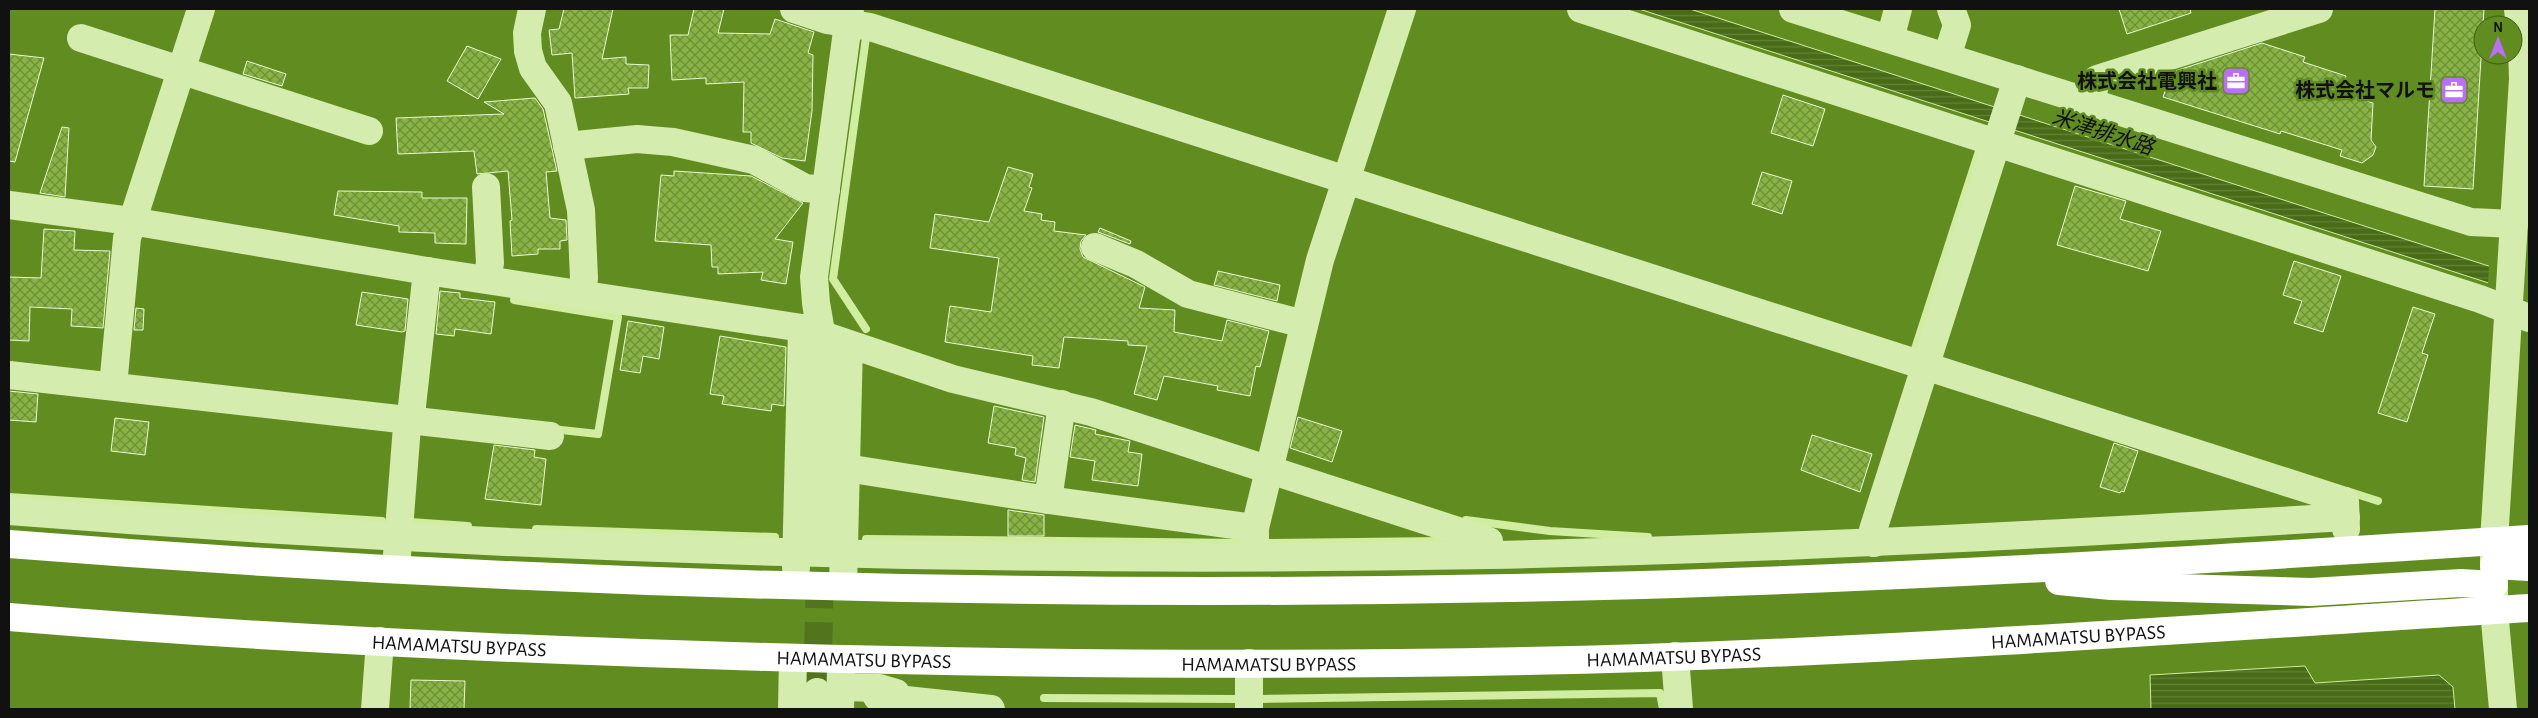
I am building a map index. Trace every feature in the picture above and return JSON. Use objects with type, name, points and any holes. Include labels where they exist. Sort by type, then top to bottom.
[{"type":"highway","name":"HAMAMATSU BYPASS","points":[[9,618],[380,641],[793,658],[1249,663],[1674,656],[1872,648],[2494,575],[2529,539]]},
{"type":"highway","name":"HAMAMATSU BYPASS","points":[[9,544],[396,569],[796,585],[1106,590],[1364,590],[1652,584],[1971,572],[2348,550],[2494,575],[2529,608]]},
{"type":"highway","points":[[1971,572],[2111,586],[2301,592],[2461,583],[2529,567]]},
{"type":"street","points":[[113,386],[127,238],[201,9]]},
{"type":"street","points":[[532,9],[526,33],[528,51],[533,68],[558,103],[581,210],[584,278],[582,293]]},
{"type":"street","points":[[794,9],[827,20],[849,16],[870,26],[2345,500],[2348,550]]},
{"type":"street","points":[[1255,557],[1255,528],[1320,260],[1402,9]]},
{"type":"street","points":[[1581,9],[1998,138],[2516,310]]},
{"type":"street","points":[[1793,9],[1946,57],[2013,90],[2090,102],[2471,222],[2514,224]]},
{"type":"street","points":[[1890,39],[1898,9]]},
{"type":"street","points":[[1946,57],[1957,25],[1951,9]]},
{"type":"street","points":[[2090,102],[2097,79],[2319,9]]},
{"type":"street","points":[[2502,709],[2494,575],[2516,310],[2517,261],[2514,224],[2526,69],[2518,9]]},
{"type":"street","points":[[796,585],[796,552],[812,332],[814,277],[849,16]]},
{"type":"street","points":[[80,38],[369,131]]},
{"type":"street","points":[[1874,543],[1873,530],[2013,90]]},
{"type":"street","points":[[567,146],[637,139],[673,142],[754,160],[805,188],[826,190]]},
{"type":"street","points":[[486,187],[490,263],[487,278]]},
{"type":"street","points":[[9,205],[131,221],[812,332],[953,378],[1062,404],[1489,541],[1489,554]]},
{"type":"street","points":[[1095,247],[1136,264],[1188,294],[1304,324]]},
{"type":"street","points":[[396,569],[409,420],[427,270]]},
{"type":"street","points":[[812,332],[825,355],[821,536]]},
{"type":"street","points":[[843,586],[849,345]]},
{"type":"street","points":[[9,374],[550,436]]},
{"type":"street","points":[[1048,500],[1062,404]]},
{"type":"street","points":[[846,468],[1048,500],[1255,528]]},
{"type":"street","points":[[9,511],[398,536],[796,552],[1255,557],[1489,554],[1874,543],[2346,517]]},
{"type":"street","points":[[375,709],[380,641]]},
{"type":"street","points":[[1674,656],[1679,709]]},
{"type":"street","points":[[792,709],[793,658]]},
{"type":"street","points":[[828,699],[841,659]]},
{"type":"street","points":[[1249,663],[1249,709]]},
{"type":"street","points":[[828,699],[879,688],[927,702]]},
{"type":"street","points":[[877,697],[991,709]]},
{"type":"shaded area","points":[[1639,9],[1690,9],[2529,279],[2529,296]]},
{"type":"shaded area","points":[[2305,666],[2315,683],[2439,675],[2453,687],[2455,709],[2151,709],[2150,675]]},
{"type":"pier","points":[[2489,264],[2529,277],[2529,298],[2488,285]]},
{"type":"building","points":[[564,9],[613,9],[602,59],[626,57],[626,64],[649,65],[648,88],[628,88],[629,94],[575,98],[572,53],[552,55],[549,30],[559,29]]},
{"type":"building","points":[[694,9],[724,9],[718,33],[770,34],[775,19],[814,32],[808,53],[813,55],[812,111],[805,161],[782,158],[751,143],[751,132],[743,132],[744,82],[706,84],[706,78],[672,80],[670,35],[688,35]]},
{"type":"building","points":[[2119,9],[2190,9],[2191,13],[2127,34]]},
{"type":"building","points":[[2435,9],[2484,9],[2484,15],[2473,15],[2473,65],[2481,65],[2473,189],[2424,186]]},
{"type":"building","points":[[2262,43],[2305,57],[2303,62],[2346,76],[2341,93],[2373,103],[2371,140],[2376,147],[2373,155],[2362,163],[2340,156],[2342,150],[2281,131],[2280,134],[2163,97],[2172,72]]},
{"type":"building","points":[[467,46],[501,59],[478,99],[447,81]]},
{"type":"building","points":[[9,54],[44,58],[15,162],[9,161]]},
{"type":"building","points":[[247,61],[286,74],[282,86],[243,74]]},
{"type":"building","points":[[1783,95],[1825,109],[1813,146],[1771,133]]},
{"type":"building","points":[[535,98],[543,109],[557,171],[546,172],[550,218],[566,220],[567,240],[560,241],[560,249],[538,249],[538,254],[512,256],[510,221],[512,220],[508,171],[477,174],[474,151],[398,154],[396,118],[504,114],[484,102]]},
{"type":"building","points":[[62,127],[69,128],[65,197],[40,193]]},
{"type":"building","points":[[1008,167],[1033,174],[1029,187],[1032,188],[1024,211],[1042,214],[1041,220],[1055,222],[1054,231],[1086,235],[1081,241],[1080,249],[1083,257],[1145,287],[1139,308],[1175,310],[1174,332],[1222,341],[1227,320],[1269,331],[1260,367],[1256,366],[1250,396],[1217,390],[1218,386],[1164,376],[1157,400],[1134,394],[1147,346],[1128,345],[1128,341],[1064,337],[1059,368],[1032,365],[1033,356],[945,342],[950,306],[991,312],[999,258],[930,248],[935,214],[989,222]]},
{"type":"building","points":[[674,171],[751,176],[803,203],[775,239],[793,242],[786,284],[761,280],[763,272],[718,274],[718,267],[712,267],[711,245],[655,241],[661,175],[674,176]]},
{"type":"building","points":[[1762,172],[1792,181],[1782,214],[1752,204]]},
{"type":"building","points":[[2075,186],[2126,201],[2120,219],[2161,231],[2148,271],[2057,245]]},
{"type":"building","points":[[338,191],[422,192],[422,198],[467,198],[466,244],[435,243],[435,233],[399,232],[399,226],[334,215]]},
{"type":"building","points":[[1100,228],[1131,241],[1130,244],[1098,232]]},
{"type":"building","points":[[44,229],[75,231],[74,250],[110,251],[103,328],[71,326],[72,309],[30,307],[29,341],[9,340],[9,277],[41,278]]},
{"type":"building","points":[[2294,261],[2341,276],[2323,332],[2294,323],[2302,301],[2283,295]]},
{"type":"building","points":[[1218,271],[1280,285],[1277,301],[1214,285]]},
{"type":"building","points":[[440,291],[460,293],[460,298],[495,302],[491,334],[455,329],[454,336],[436,334]]},
{"type":"building","points":[[362,292],[408,299],[405,331],[356,325]]},
{"type":"building","points":[[2413,307],[2435,314],[2422,353],[2428,355],[2407,422],[2378,413]]},
{"type":"building","points":[[136,308],[144,309],[143,330],[134,330]]},
{"type":"building","points":[[628,321],[664,327],[659,359],[643,356],[640,373],[620,370]]},
{"type":"building","points":[[720,336],[786,347],[784,406],[772,404],[771,411],[722,404],[724,396],[710,394]]},
{"type":"building","points":[[9,391],[38,394],[36,422],[9,420]]},
{"type":"building","points":[[994,406],[1044,417],[1035,482],[1022,480],[1026,458],[1015,455],[1016,448],[988,443]]},
{"type":"building","points":[[1298,417],[1342,431],[1332,462],[1290,448]]},
{"type":"building","points":[[115,418],[149,422],[145,455],[111,451]]},
{"type":"building","points":[[1075,425],[1096,430],[1095,434],[1130,441],[1128,452],[1142,454],[1138,486],[1092,480],[1095,461],[1070,457]]},
{"type":"building","points":[[1812,435],[1872,454],[1860,492],[1801,470]]},
{"type":"building","points":[[2114,443],[2138,451],[2124,492],[2121,491],[2120,493],[2100,487]]},
{"type":"building","points":[[494,445],[535,450],[534,457],[546,459],[541,505],[485,499]]},
{"type":"building","points":[[1008,510],[1044,515],[1044,536],[1008,536]]},
{"type":"building","points":[[411,680],[465,681],[464,709],[410,709]]},
{"type":"waterway","points":[[866,329],[833,279],[867,30]]},
{"type":"waterway","points":[[1913,355],[1980,148]]},
{"type":"waterway","points":[[514,300],[618,317],[598,434],[552,429]]},
{"type":"waterway","points":[[2347,491],[2378,501]]},
{"type":"waterway","points":[[9,497],[382,521]]},
{"type":"waterway","points":[[1466,520],[1550,531],[1648,537]]},
{"type":"waterway","points":[[410,522],[468,526]]},
{"type":"waterway","points":[[536,529],[775,537]]},
{"type":"waterway","points":[[866,539],[1245,543]]},
{"type":"waterway","points":[[1265,543],[1442,541]]},
{"type":"waterway","points":[[1261,699],[1660,693],[1663,709]]},
{"type":"waterway","points":[[1044,698],[1237,699]]},
{"type":"tunnel","points":[[817,692],[821,537]]},
{"type":"place","name":"株式会社電興社","points":[[2236,81]]},
{"type":"place","name":"株式会社マルモ","points":[[2454,90]]},
{"type":"water label","name":"米津排水路","points":[[2103,132]]}]
